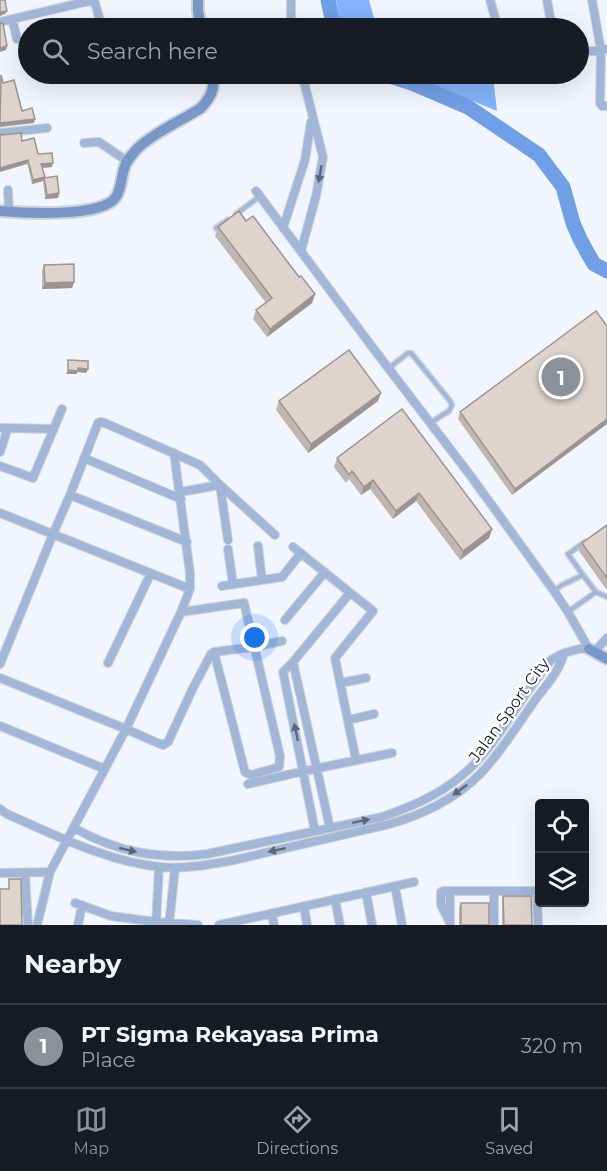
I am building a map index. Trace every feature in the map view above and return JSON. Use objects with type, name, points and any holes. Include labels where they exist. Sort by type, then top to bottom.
[{"type":"street","points":[[198,0],[199,18]]},
{"type":"street","points":[[291,0],[291,18]]},
{"type":"street","points":[[490,0],[495,18]]},
{"type":"street","points":[[547,0],[550,18]]},
{"type":"street","points":[[592,0],[604,49],[600,103],[602,106],[607,106]]},
{"type":"street","points":[[0,22],[93,1],[99,18]]},
{"type":"street","points":[[12,19],[17,39]]},
{"type":"street","points":[[589,51],[604,49]]},
{"type":"street","points":[[8,190],[4,211],[75,212],[110,203],[117,196],[127,161],[136,150],[194,112],[208,100],[214,89],[214,84]]},
{"type":"street","points":[[301,251],[316,196],[323,157],[304,84]]},
{"type":"street","points":[[283,228],[305,160],[312,117]]},
{"type":"street","points":[[0,133],[47,128]]},
{"type":"street","points":[[84,143],[99,142],[127,161]]},
{"type":"street","points":[[258,194],[470,475],[554,591],[592,651]]},
{"type":"street","points":[[0,466],[33,478],[62,409]]},
{"type":"street","points":[[0,664],[100,422],[200,465],[275,535]]},
{"type":"street","points":[[0,452],[4,428],[54,429]]},
{"type":"street","points":[[37,925],[50,872],[126,729],[190,589],[187,542],[174,453]]},
{"type":"street","points":[[84,458],[181,495],[220,485]]},
{"type":"street","points":[[220,485],[228,540]]},
{"type":"street","points":[[70,495],[187,542]]},
{"type":"street","points":[[0,513],[190,589]]},
{"type":"street","points":[[258,546],[262,580]]},
{"type":"street","points":[[293,547],[373,611],[335,658],[356,760]]},
{"type":"street","points":[[228,549],[233,584]]},
{"type":"street","points":[[222,586],[282,577],[301,553]]},
{"type":"street","points":[[285,620],[325,572]]},
{"type":"street","points":[[108,663],[151,573]]},
{"type":"street","points":[[315,831],[283,672],[350,593]]},
{"type":"street","points":[[181,612],[244,603],[280,756],[279,767],[251,775],[245,772],[214,652]]},
{"type":"street","points":[[592,651],[607,638]]},
{"type":"street","points":[[0,678],[163,745],[168,742],[208,657],[214,652],[282,641]]},
{"type":"street","points":[[564,653],[579,649],[592,651],[607,659]]},
{"type":"street","name":"Jalan Sport City","points":[[74,828],[95,840],[110,845],[141,853],[171,857],[207,854],[382,817],[441,791],[470,768],[493,743],[551,660],[564,653]]},
{"type":"street","name":"Jalan Sport City","points":[[0,809],[68,840],[120,859],[175,868],[230,861],[411,818],[445,800],[481,773],[561,665],[564,653]]},
{"type":"street","points":[[293,662],[330,828]]},
{"type":"street","points":[[340,683],[366,678]]},
{"type":"street","points":[[348,720],[374,714]]},
{"type":"street","points":[[0,726],[105,769]]},
{"type":"street","points":[[248,784],[392,753]]},
{"type":"street","points":[[406,808],[411,818]]},
{"type":"street","points":[[156,924],[159,867]]},
{"type":"street","points":[[169,924],[175,868]]},
{"type":"street","points":[[0,873],[50,872]]},
{"type":"street","points":[[25,873],[28,925]]},
{"type":"street","points":[[219,925],[243,922],[272,913],[414,882]]},
{"type":"street","points":[[395,886],[402,925]]},
{"type":"street","points":[[450,924],[445,916],[440,897],[443,891],[536,891],[538,925]]},
{"type":"street","points":[[494,891],[494,925]]},
{"type":"street","points":[[366,892],[372,925]]},
{"type":"street","points":[[335,899],[340,925]]},
{"type":"street","points":[[78,925],[79,904],[111,916],[117,921],[198,925]]},
{"type":"street","points":[[304,906],[307,925]]},
{"type":"street","points":[[272,913],[274,925]]},
{"type":"lane","points":[[216,228],[258,194]]},
{"type":"lane","points":[[388,368],[411,353],[450,401],[452,405],[448,411],[430,423]]},
{"type":"lane","points":[[588,540],[568,554],[596,592],[607,597]]},
{"type":"lane","points":[[554,591],[583,575]]},
{"type":"lane","points":[[568,612],[596,592]]},
{"type":"shaded area","points":[[336,0],[369,0],[374,18],[339,18]]},
{"type":"shaded area","points":[[432,84],[494,84],[497,111]]},
{"type":"building","points":[[0,0],[5,0],[7,11],[0,12]]},
{"type":"building","points":[[0,23],[3,24],[7,46],[0,48]]},
{"type":"building","points":[[1,75],[3,83],[14,80],[22,111],[32,108],[35,119],[0,123]]},
{"type":"building","points":[[21,133],[22,141],[34,138],[38,154],[52,153],[53,163],[41,164],[45,177],[33,180],[28,160],[0,168],[0,134]]},
{"type":"building","points":[[57,176],[59,193],[47,195],[44,178]]},
{"type":"building","points":[[239,211],[246,221],[253,216],[299,277],[301,276],[315,294],[270,329],[256,310],[272,298],[218,227]]},
{"type":"building","points":[[74,264],[74,282],[45,283],[44,265]]},
{"type":"building","points":[[596,311],[607,326],[607,419],[515,489],[460,412]]},
{"type":"building","points":[[349,350],[381,393],[311,444],[279,401]]},
{"type":"building","points":[[68,360],[88,361],[88,369],[68,370]]},
{"type":"building","points":[[402,409],[492,529],[463,551],[419,493],[396,511],[373,480],[364,487],[352,471],[349,475],[337,458]]},
{"type":"building","points":[[607,525],[607,578],[582,543]]},
{"type":"building","points":[[9,879],[21,879],[22,925],[0,925],[0,889],[9,889]]},
{"type":"building","points":[[503,896],[531,896],[532,925],[504,925]]},
{"type":"building","points":[[461,903],[489,903],[489,925],[461,925]]},
{"type":"waterway","points":[[328,0],[332,18]]},
{"type":"waterway","points":[[414,84],[468,107],[539,155],[563,187],[573,223],[594,264],[607,271]]},
{"type":"place","name":"PT Sigma Rekayasa Prima","points":[[561,377]]}]
